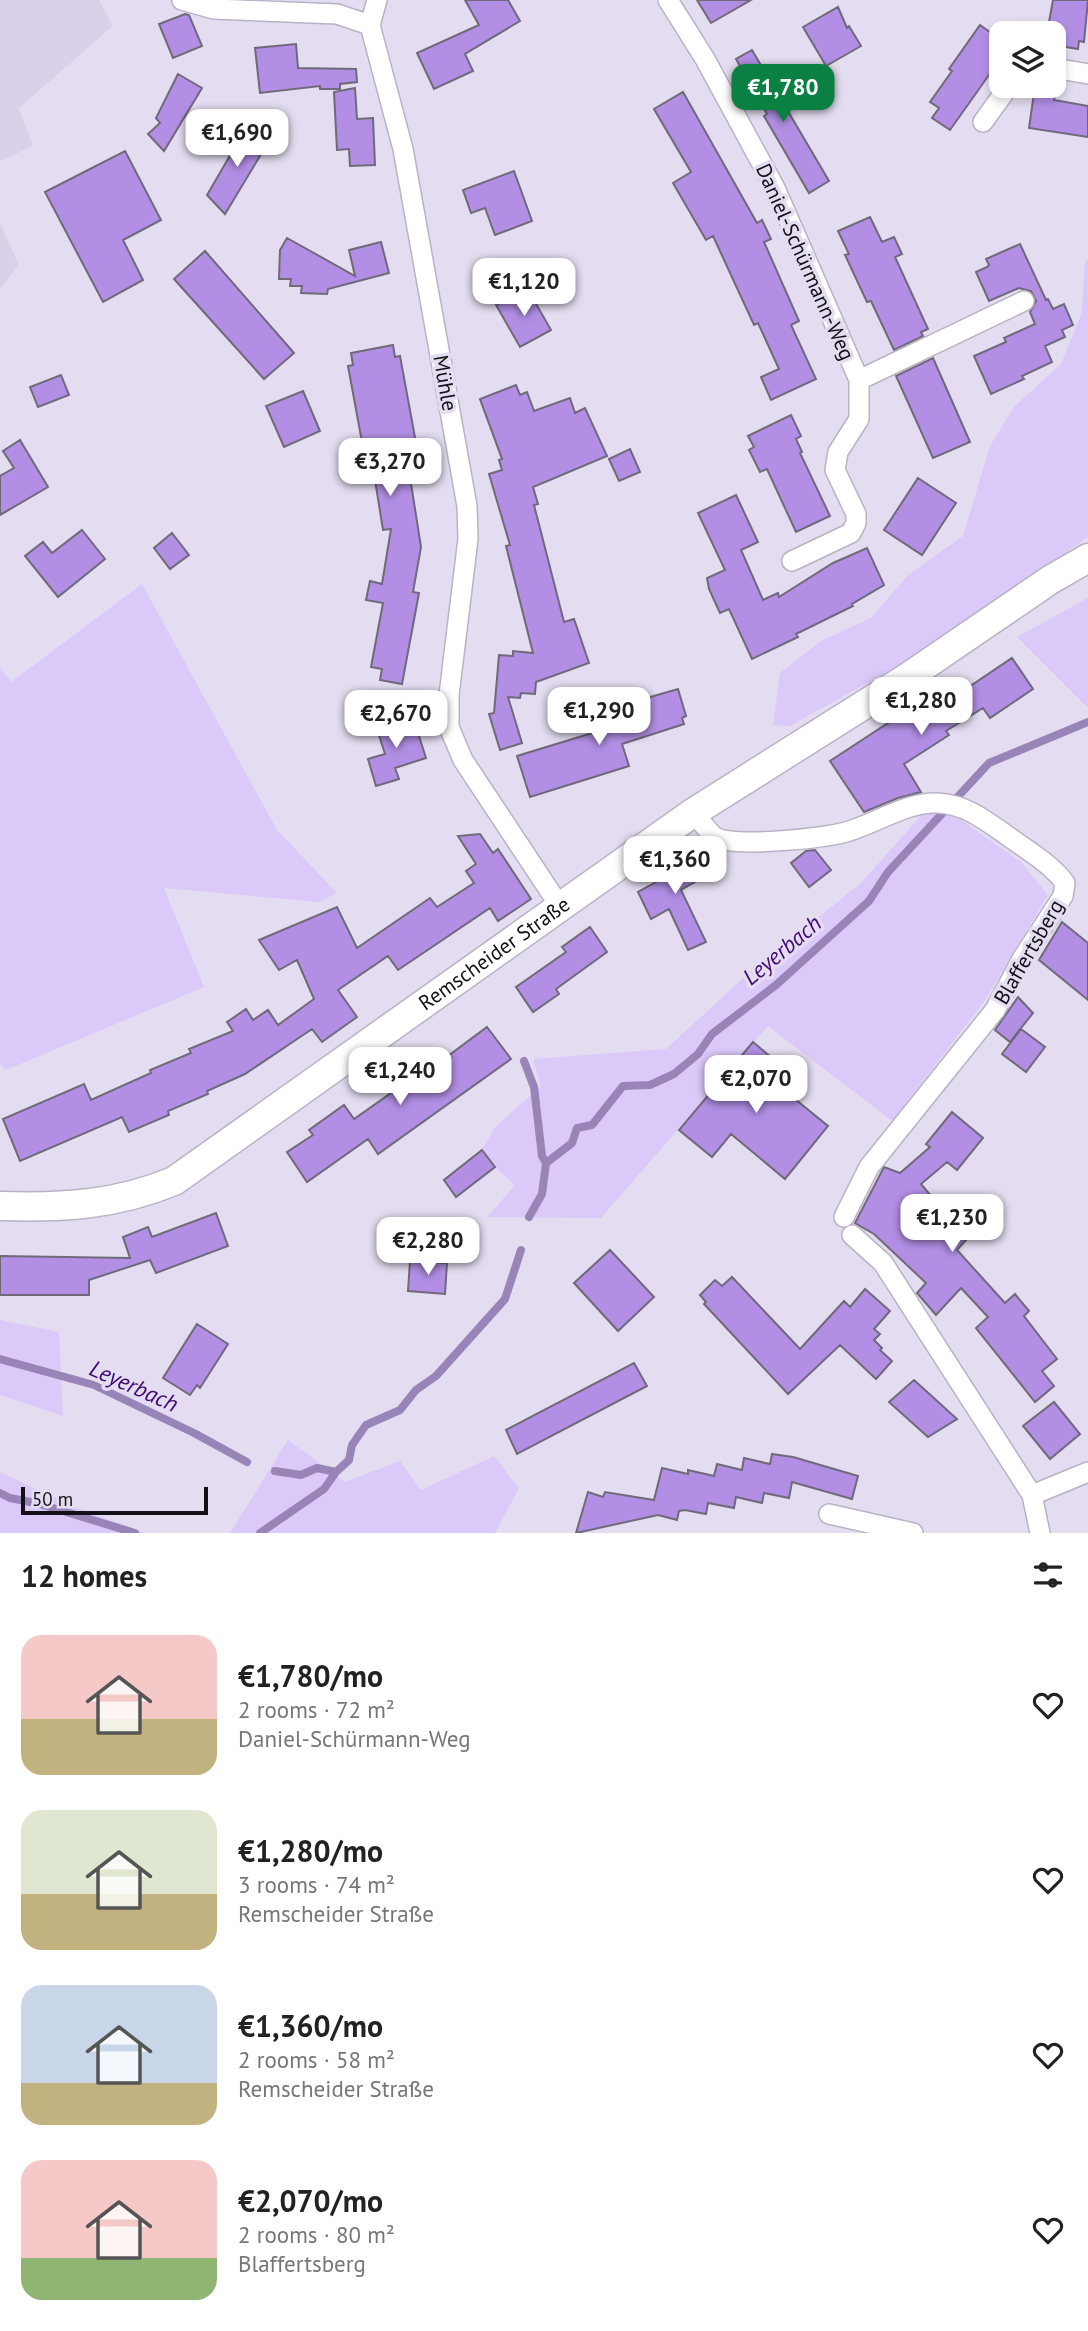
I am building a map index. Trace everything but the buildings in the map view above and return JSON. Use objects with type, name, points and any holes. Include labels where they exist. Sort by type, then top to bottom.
[{"type":"main road","name":"Remscheider Straße","points":[[14,1206],[80,1206],[141,1194],[174,1181],[694,813],[908,677],[1050,580],[1088,558]]},
{"type":"street","points":[[182,0],[214,9],[337,14],[370,25],[377,0]]},
{"type":"street","name":"Daniel-Schürmann-Weg","points":[[668,0],[705,59],[775,188],[859,380],[859,419],[838,452],[835,470],[856,514],[856,523],[851,533],[792,561]]},
{"type":"street","name":"Mühle","points":[[370,25],[402,149],[467,506],[468,539],[449,695],[449,727],[463,760],[561,908]]},
{"type":"street","points":[[1066,70],[1088,74]]},
{"type":"street","points":[[984,122],[1001,98]]},
{"type":"street","name":"Daniel-Schürmann-Weg","points":[[859,380],[1024,301]]},
{"type":"street","name":"Blaffertsberg","points":[[694,813],[716,838],[733,841],[805,840],[846,832],[920,805],[935,803],[962,807],[1032,853],[1065,883],[1063,896],[1022,959],[995,1010],[869,1167],[848,1226],[883,1263],[1032,1495],[1040,1533]]},
{"type":"street","points":[[1032,1495],[1088,1472]]},
{"type":"street","points":[[829,1514],[913,1533]]},
{"type":"shaded area","points":[[0,0],[99,0],[113,26],[19,108],[33,146],[0,161]]},
{"type":"shaded area","points":[[0,223],[19,265],[0,289]]},
{"type":"shaded area","points":[[1088,260],[1088,537],[901,664],[790,726],[773,725],[780,673],[821,641],[871,618],[908,575],[963,536],[990,446],[1015,406],[1061,364],[1082,312],[1085,261]]},
{"type":"shaded area","points":[[142,584],[277,830],[337,893],[319,902],[164,888],[204,987],[6,1070],[0,1064],[0,667],[11,682]]},
{"type":"shaded area","points":[[1088,598],[1088,708],[1017,637]]},
{"type":"shaded area","points":[[926,810],[954,815],[1021,862],[1048,895],[983,1003],[892,1121],[768,1026],[601,1218],[487,1217],[515,1185],[495,1167],[482,1150],[495,1127],[541,1086],[533,1059],[666,1049],[752,970],[860,884]]},
{"type":"shaded area","points":[[0,1320],[59,1332],[63,1416],[0,1395]]},
{"type":"shaded area","points":[[288,1440],[345,1482],[400,1461],[421,1490],[494,1456],[519,1488],[495,1533],[230,1533]]},
{"type":"shaded area","points":[[0,1472],[72,1506],[145,1533],[0,1533]]},
{"type":"waterway","name":"Leyerbach","points":[[529,1217],[542,1194],[546,1163],[572,1143],[577,1128],[592,1125],[623,1086],[650,1085],[674,1074],[698,1054],[712,1034],[776,985],[869,901],[888,872],[989,763],[1088,722]]},
{"type":"waterway","points":[[524,1061],[534,1087],[542,1156],[546,1163]]},
{"type":"waterway","name":"Leyerbach","points":[[275,1471],[301,1475],[317,1468],[336,1472],[349,1460],[352,1445],[366,1425],[400,1410],[416,1390],[436,1376],[505,1299],[521,1250]]},
{"type":"waterway","name":"Leyerbach","points":[[0,1359],[94,1385],[247,1462]]},
{"type":"waterway","points":[[260,1533],[324,1489],[336,1472]]},
{"type":"waterway","name":"Leyerbach","points":[[0,1493],[135,1533]]}]
